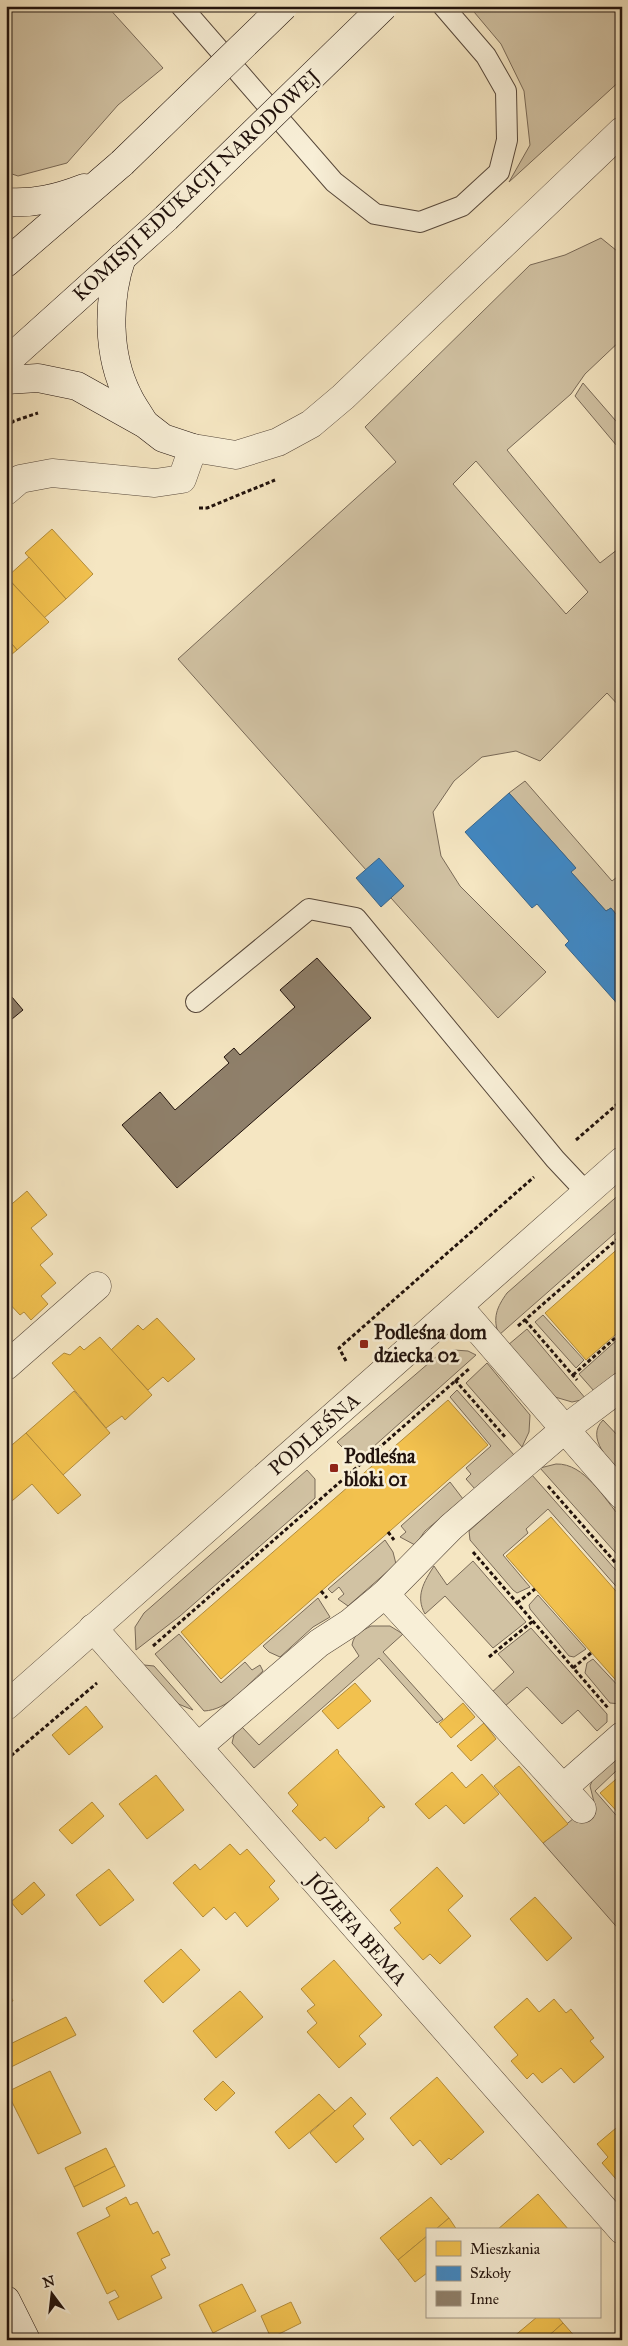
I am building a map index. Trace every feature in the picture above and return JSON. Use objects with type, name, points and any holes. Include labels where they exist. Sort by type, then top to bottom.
[{"type":"street","points":[[6,263],[122,163],[284,6]]},
{"type":"street","name":"KOMISJI EDUKACJI NARODOWEJ","points":[[6,362],[166,218],[384,6]]},
{"type":"street","points":[[6,380],[38,378],[77,386],[145,424],[163,438],[193,448],[236,455],[278,442],[311,424],[343,397],[622,131]]},
{"type":"street","points":[[6,202],[25,204],[49,200],[100,182]]},
{"type":"street","points":[[122,257],[114,288],[113,344],[128,396],[145,424]]},
{"type":"street","points":[[6,491],[20,479],[52,472],[155,484],[182,479],[193,448]]},
{"type":"street","name":"PODLEŚNA","points":[[6,1706],[622,1161]]},
{"type":"street","points":[[6,1366],[97,1286]]},
{"type":"street","points":[[458,1307],[622,1495]]},
{"type":"street","points":[[198,1747],[319,1643],[350,1623],[385,1594],[451,1527],[565,1429],[622,1386]]},
{"type":"street","points":[[385,1594],[582,1810]]},
{"type":"street","name":"JÓZEFA BEMA","points":[[92,1628],[622,2230]]},
{"type":"street","points":[[562,1788],[622,1736]]},
{"type":"street","points":[[6,2300],[26,2340]]},
{"type":"lane","points":[[182,6],[334,182],[375,214],[420,222],[462,206],[499,172],[507,140],[506,91],[486,56],[443,6]]},
{"type":"lane","points":[[196,1002],[309,909],[356,918],[555,1158],[586,1192]]},
{"type":"path","points":[[348,1367],[339,1348],[622,1100]]},
{"type":"path","points":[[147,1651],[622,1235]]},
{"type":"path","points":[[525,1320],[599,1405]]},
{"type":"path","points":[[573,1375],[622,1332]]},
{"type":"path","points":[[455,1380],[622,1570]]},
{"type":"path","points":[[451,1527],[610,1710]]},
{"type":"path","points":[[517,1603],[535,1589]]},
{"type":"path","points":[[462,1678],[533,1621]]},
{"type":"path","points":[[573,1668],[591,1653]]},
{"type":"path","points":[[6,1760],[100,1681]]},
{"type":"shaded area","points":[[6,6],[107,6],[163,68],[118,105],[67,163],[18,176],[6,172]]},
{"type":"shaded area","points":[[469,6],[622,6],[622,79],[509,182],[530,145],[524,91],[501,44]]},
{"type":"shaded area","points":[[601,238],[622,255],[622,339],[585,374],[571,394],[507,450],[600,563],[622,546],[622,709],[607,693],[540,761],[516,751],[482,757],[454,781],[433,812],[441,856],[460,886],[546,972],[498,1018],[178,659],[396,462],[365,427],[530,265],[565,255]],"holes":[[[476,461],[588,592],[566,614],[453,484]]]},
{"type":"shaded area","points":[[583,383],[622,428],[622,452],[575,396]]},
{"type":"shaded area","points":[[525,781],[612,881],[622,873],[620,919],[611,908],[606,911],[571,872],[575,867],[509,793]]},
{"type":"shaded area","points":[[622,1192],[622,1227],[499,1335],[496,1318],[507,1293]]},
{"type":"shaded area","points":[[543,1315],[584,1360],[576,1368],[535,1322]]},
{"type":"shaded area","points":[[527,1329],[586,1399],[572,1402],[555,1397],[508,1345]]},
{"type":"shaded area","points":[[618,1339],[622,1339],[622,1368],[594,1391],[579,1374]]},
{"type":"shaded area","points":[[454,1350],[468,1351],[476,1355],[363,1456],[347,1452],[337,1442],[437,1356]]},
{"type":"shaded area","points":[[487,1363],[530,1415],[529,1432],[522,1447],[466,1383]]},
{"type":"shaded area","points":[[457,1390],[514,1455],[475,1489],[466,1479],[471,1474],[466,1468],[491,1446],[450,1397]]},
{"type":"shaded area","points":[[603,1420],[622,1440],[622,1474],[606,1456],[598,1442],[598,1427]]},
{"type":"shaded area","points":[[556,1464],[576,1469],[585,1476],[622,1519],[622,1560],[540,1468]]},
{"type":"shaded area","points":[[307,1470],[315,1479],[315,1498],[180,1616],[136,1650],[135,1627],[144,1613]]},
{"type":"shaded area","points":[[532,1475],[622,1577],[622,1593],[548,1509],[526,1529],[528,1533],[503,1555],[530,1587],[517,1593],[470,1540],[469,1531]]},
{"type":"shaded area","points":[[450,1482],[463,1499],[425,1531],[415,1545],[400,1537],[406,1532],[401,1526]]},
{"type":"shaded area","points":[[385,1540],[393,1552],[396,1564],[348,1606],[338,1599],[344,1594],[339,1587],[332,1593],[328,1589]]},
{"type":"shaded area","points":[[473,1561],[526,1622],[493,1648],[445,1596],[425,1614],[422,1607],[422,1589],[434,1566],[447,1585]]},
{"type":"shaded area","points":[[538,1595],[586,1649],[574,1657],[569,1656],[530,1609],[529,1605]]},
{"type":"shaded area","points":[[318,1598],[330,1617],[313,1627],[280,1657],[269,1652],[263,1646]]},
{"type":"shaded area","points":[[371,1626],[390,1626],[403,1634],[383,1652],[443,1719],[437,1723],[379,1658],[254,1768],[232,1743],[234,1735],[242,1727],[259,1745],[359,1656],[352,1645],[353,1641],[359,1633]]},
{"type":"shaded area","points":[[531,1628],[607,1714],[607,1722],[597,1731],[578,1710],[562,1724],[527,1687],[504,1707],[490,1694],[514,1672],[498,1654]]},
{"type":"shaded area","points":[[179,1634],[221,1683],[245,1662],[252,1670],[260,1665],[263,1671],[229,1702],[213,1710],[204,1711],[155,1654]]},
{"type":"shaded area","points":[[593,1659],[622,1690],[621,1704],[610,1703],[585,1673],[587,1663]]},
{"type":"shaded area","points":[[144,1665],[154,1666],[193,1710],[176,1703]]},
{"type":"shaded area","points":[[622,1750],[622,1771],[619,1774],[616,1771],[595,1791],[622,1822],[622,1933],[543,1843],[594,1802],[590,1786],[595,1774]]},
{"type":"building: Mieszkania","points":[[52,529],[93,574],[66,599],[25,553]]},
{"type":"building: Mieszkania","points":[[29,557],[66,599],[44,618],[7,577]]},
{"type":"building: Mieszkania","points":[[11,582],[49,622],[17,650],[6,637],[6,586]]},
{"type":"building: Mieszkania","points":[[6,637],[17,650],[6,659]]},
{"type":"building: Mieszkania","points":[[27,1191],[47,1215],[31,1228],[53,1254],[40,1265],[56,1283],[41,1296],[48,1304],[31,1320],[24,1312],[20,1315],[6,1300],[6,1209]]},
{"type":"building: Mieszkania","points":[[622,1245],[622,1329],[586,1360],[545,1313]]},
{"type":"building: Mieszkania","points":[[157,1318],[195,1359],[168,1382],[163,1377],[148,1390],[111,1350],[138,1325],[143,1330]]},
{"type":"building: Mieszkania","points":[[100,1337],[152,1395],[125,1420],[122,1416],[106,1428],[52,1363],[64,1353],[70,1355],[80,1346],[84,1350]]},
{"type":"building: Mieszkania","points":[[74,1391],[110,1433],[63,1475],[26,1433]]},
{"type":"building: Mieszkania","points":[[448,1400],[488,1445],[221,1679],[181,1632]]},
{"type":"building: Mieszkania","points":[[26,1433],[81,1495],[58,1514],[32,1484],[6,1506],[6,1450]]},
{"type":"building: Mieszkania","points":[[551,1517],[622,1598],[621,1686],[506,1556]]},
{"type":"building: Mieszkania","points":[[355,1683],[371,1701],[338,1729],[322,1711]]},
{"type":"building: Mieszkania","points":[[463,1703],[475,1717],[451,1738],[439,1724]]},
{"type":"building: Mieszkania","points":[[86,1706],[103,1727],[69,1755],[52,1735]]},
{"type":"building: Mieszkania","points":[[484,1723],[496,1739],[471,1761],[457,1746]]},
{"type":"building: Mieszkania","points":[[337,1749],[338,1753],[385,1807],[381,1806],[368,1818],[369,1820],[336,1849],[325,1837],[320,1841],[292,1811],[298,1805],[288,1793]]},
{"type":"building: Mieszkania","points":[[519,1766],[568,1824],[543,1843],[494,1786]]},
{"type":"building: Mieszkania","points":[[452,1772],[466,1788],[482,1774],[499,1794],[464,1824],[446,1805],[429,1819],[415,1804]]},
{"type":"building: Mieszkania","points":[[622,1774],[622,1817],[600,1793]]},
{"type":"building: Mieszkania","points":[[156,1775],[184,1810],[147,1839],[119,1804]]},
{"type":"building: Mieszkania","points":[[92,1802],[104,1816],[72,1844],[59,1830]]},
{"type":"building: Mieszkania","points":[[230,1844],[240,1855],[247,1849],[275,1881],[269,1887],[279,1899],[247,1927],[235,1912],[226,1920],[214,1907],[203,1917],[173,1883],[195,1864],[200,1870]]},
{"type":"building: Mieszkania","points":[[437,1867],[463,1896],[448,1910],[471,1936],[440,1964],[430,1954],[423,1960],[394,1928],[401,1923],[390,1910]]},
{"type":"building: Mieszkania","points":[[109,1869],[134,1900],[100,1926],[76,1895]]},
{"type":"building: Mieszkania","points":[[34,1882],[45,1895],[22,1915],[11,1902]]},
{"type":"building: Mieszkania","points":[[535,1897],[572,1938],[547,1961],[510,1919]]},
{"type":"building: Mieszkania","points":[[181,1949],[200,1970],[163,2003],[144,1981]]},
{"type":"building: Mieszkania","points":[[334,1960],[382,2015],[359,2036],[366,2044],[339,2068],[307,2032],[317,2023],[307,2011],[315,2005],[301,1989]]},
{"type":"building: Mieszkania","points":[[6,1987],[13,2001],[6,2004]]},
{"type":"building: Mieszkania","points":[[240,1991],[263,2017],[216,2058],[193,2031]]},
{"type":"building: Mieszkania","points":[[527,1998],[539,2012],[554,1999],[566,2013],[571,2009],[594,2038],[590,2041],[604,2057],[574,2083],[561,2068],[542,2083],[533,2073],[527,2079],[511,2061],[518,2055],[494,2027]]},
{"type":"building: Mieszkania","points":[[66,2017],[76,2035],[9,2068],[6,2062],[6,2046]]},
{"type":"building: Mieszkania","points":[[50,2071],[81,2133],[38,2154],[7,2092]]},
{"type":"building: Mieszkania","points":[[437,2077],[484,2132],[451,2160],[449,2158],[441,2165],[420,2140],[413,2146],[390,2118]]},
{"type":"building: Mieszkania","points":[[223,2081],[235,2093],[216,2111],[204,2099]]},
{"type":"building: Mieszkania","points":[[319,2094],[335,2111],[289,2149],[275,2132]]},
{"type":"building: Mieszkania","points":[[351,2097],[366,2114],[353,2126],[364,2139],[336,2163],[310,2133]]},
{"type":"building: Mieszkania","points":[[622,2123],[622,2186],[602,2163],[608,2157],[597,2144]]},
{"type":"building: Mieszkania","points":[[106,2148],[115,2166],[74,2187],[65,2168]]},
{"type":"building: Mieszkania","points":[[115,2166],[125,2186],[83,2207],[74,2187]]},
{"type":"building: Mieszkania","points":[[538,2194],[567,2228],[499,2228]]},
{"type":"building: Mieszkania","points":[[126,2197],[130,2205],[137,2202],[153,2234],[158,2231],[170,2255],[161,2259],[166,2268],[151,2276],[162,2298],[118,2320],[109,2302],[119,2297],[115,2290],[107,2294],[77,2233],[110,2216],[106,2208]]},
{"type":"building: Mieszkania","points":[[431,2197],[449,2218],[437,2228],[426,2228],[426,2237],[398,2260],[380,2238]]},
{"type":"building: Mieszkania","points":[[449,2218],[456,2228],[437,2228]]},
{"type":"building: Mieszkania","points":[[426,2237],[426,2274],[415,2282],[398,2260]]},
{"type":"building: Mieszkania","points":[[242,2284],[256,2311],[213,2333],[199,2305]]},
{"type":"building: Mieszkania","points":[[291,2302],[301,2323],[271,2338],[261,2316]]},
{"type":"building: Mieszkania","points":[[536,2318],[559,2318],[563,2323],[544,2340],[513,2340],[512,2338]]},
{"type":"building: Mieszkania","points":[[563,2323],[578,2340],[544,2340]]},
{"type":"building: Mieszkania","points":[[622,2329],[622,2340],[610,2339]]},
{"type":"building: Szkoły","points":[[509,793],[576,868],[571,872],[606,911],[611,908],[620,919],[622,918],[622,1009],[565,945],[569,941],[537,904],[532,908],[465,832]]},
{"type":"building: Szkoły","points":[[379,858],[404,886],[381,907],[356,878]]},
{"type":"building: Inne","points":[[317,958],[371,1018],[177,1188],[122,1125],[160,1092],[175,1110],[229,1063],[224,1057],[234,1048],[240,1055],[295,1007],[280,990]]},
{"type":"building: Inne","points":[[6,990],[23,1010],[6,1024]]},
{"type":"place","name":"Podleśna dom dziecka 02","points":[[364,1344]]},
{"type":"place","name":"Podleśna bloki 01","points":[[334,1468]]}]
